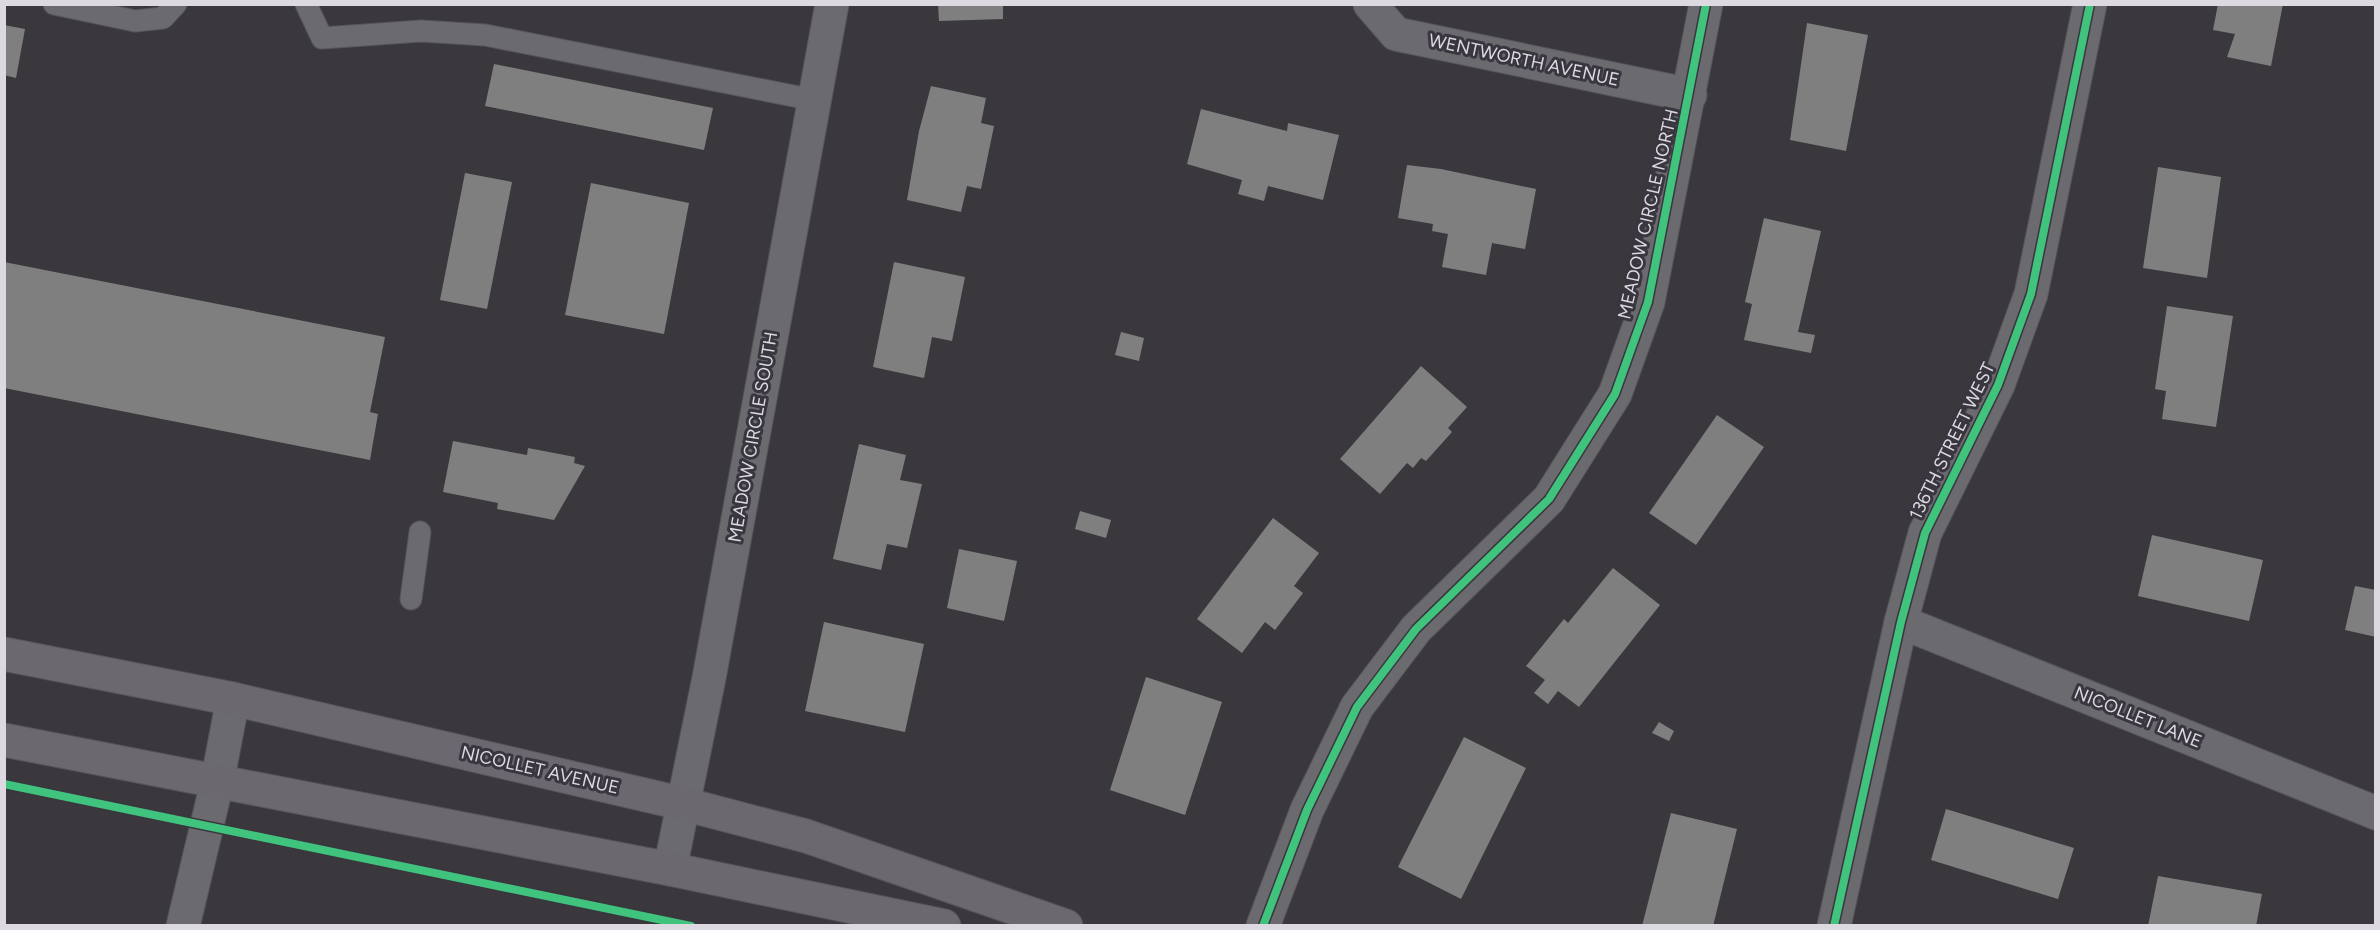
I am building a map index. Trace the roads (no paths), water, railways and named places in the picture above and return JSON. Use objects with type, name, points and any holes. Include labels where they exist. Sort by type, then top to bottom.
[{"type":"main road","name":"NICOLLET AVENUE","points":[[4,654],[233,699],[684,804],[806,836],[1066,926]]},
{"type":"main road","points":[[4,740],[670,869],[944,926]]},
{"type":"street","name":"MEADOW CIRCLE SOUTH","points":[[670,869],[832,4]]},
{"type":"street","name":"WENTWORTH AVENUE","points":[[1370,4],[1396,34],[1690,95]]},
{"type":"street","name":"MEADOW CIRCLE NORTH","points":[[1263,926],[1307,810],[1357,707],[1416,629],[1549,499],[1615,394],[1648,302],[1706,4]]},
{"type":"street","name":"136TH STREET WEST","points":[[1834,926],[1901,622],[1924,533],[1998,385],[2031,294],[2090,4]]},
{"type":"street","name":"NICOLLET LANE","points":[[1901,622],[2376,813]]},
{"type":"street","points":[[183,926],[217,783],[233,699]]},
{"type":"lane","points":[[54,4],[135,21],[163,18],[176,4]]},
{"type":"lane","points":[[306,4],[322,38],[421,31],[485,35],[814,100]]},
{"type":"lane","points":[[411,600],[420,532]]}]
